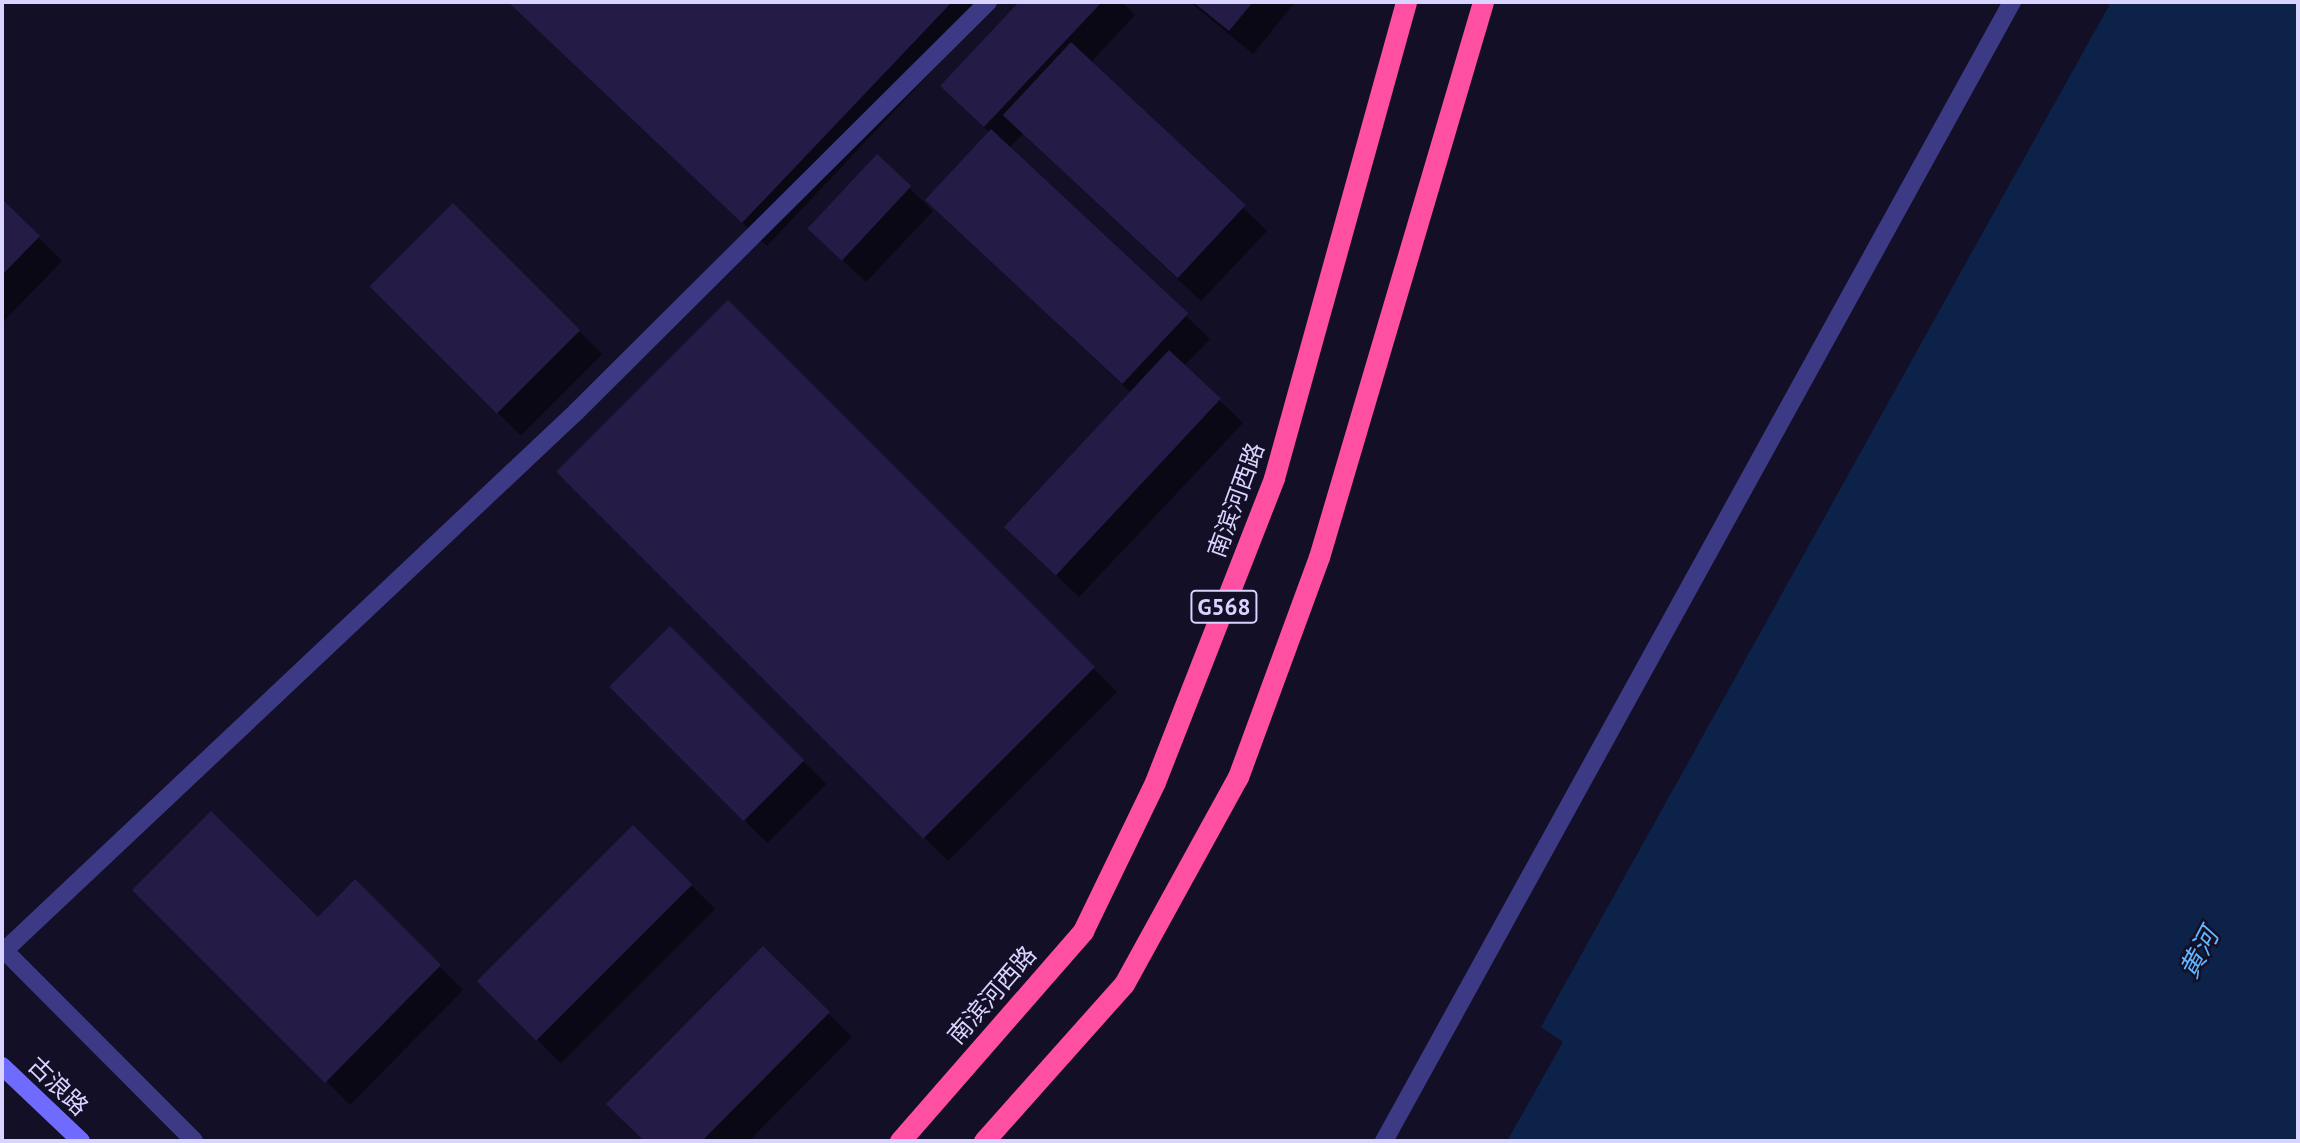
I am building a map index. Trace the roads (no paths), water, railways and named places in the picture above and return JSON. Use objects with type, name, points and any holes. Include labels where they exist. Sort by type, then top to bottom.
[{"type":"highway","name":"南滨河西路","points":[[900,1141],[1083,931],[1155,782],[1274,478],[1406,2]]},
{"type":"highway","name":"G568","points":[[984,1141],[1124,984],[1238,777],[1319,557],[1482,2]]},
{"type":"main road","name":"古浪路","points":[[2,1066],[81,1141]]},
{"type":"street","points":[[194,1141],[3,950],[576,412],[988,2]]},
{"type":"street","points":[[1384,1141],[2012,2]]},
{"type":"water","name":"黄河","points":[[2111,2],[2298,2],[2298,1141],[1507,1141],[1563,1042],[1541,1027]]}]
